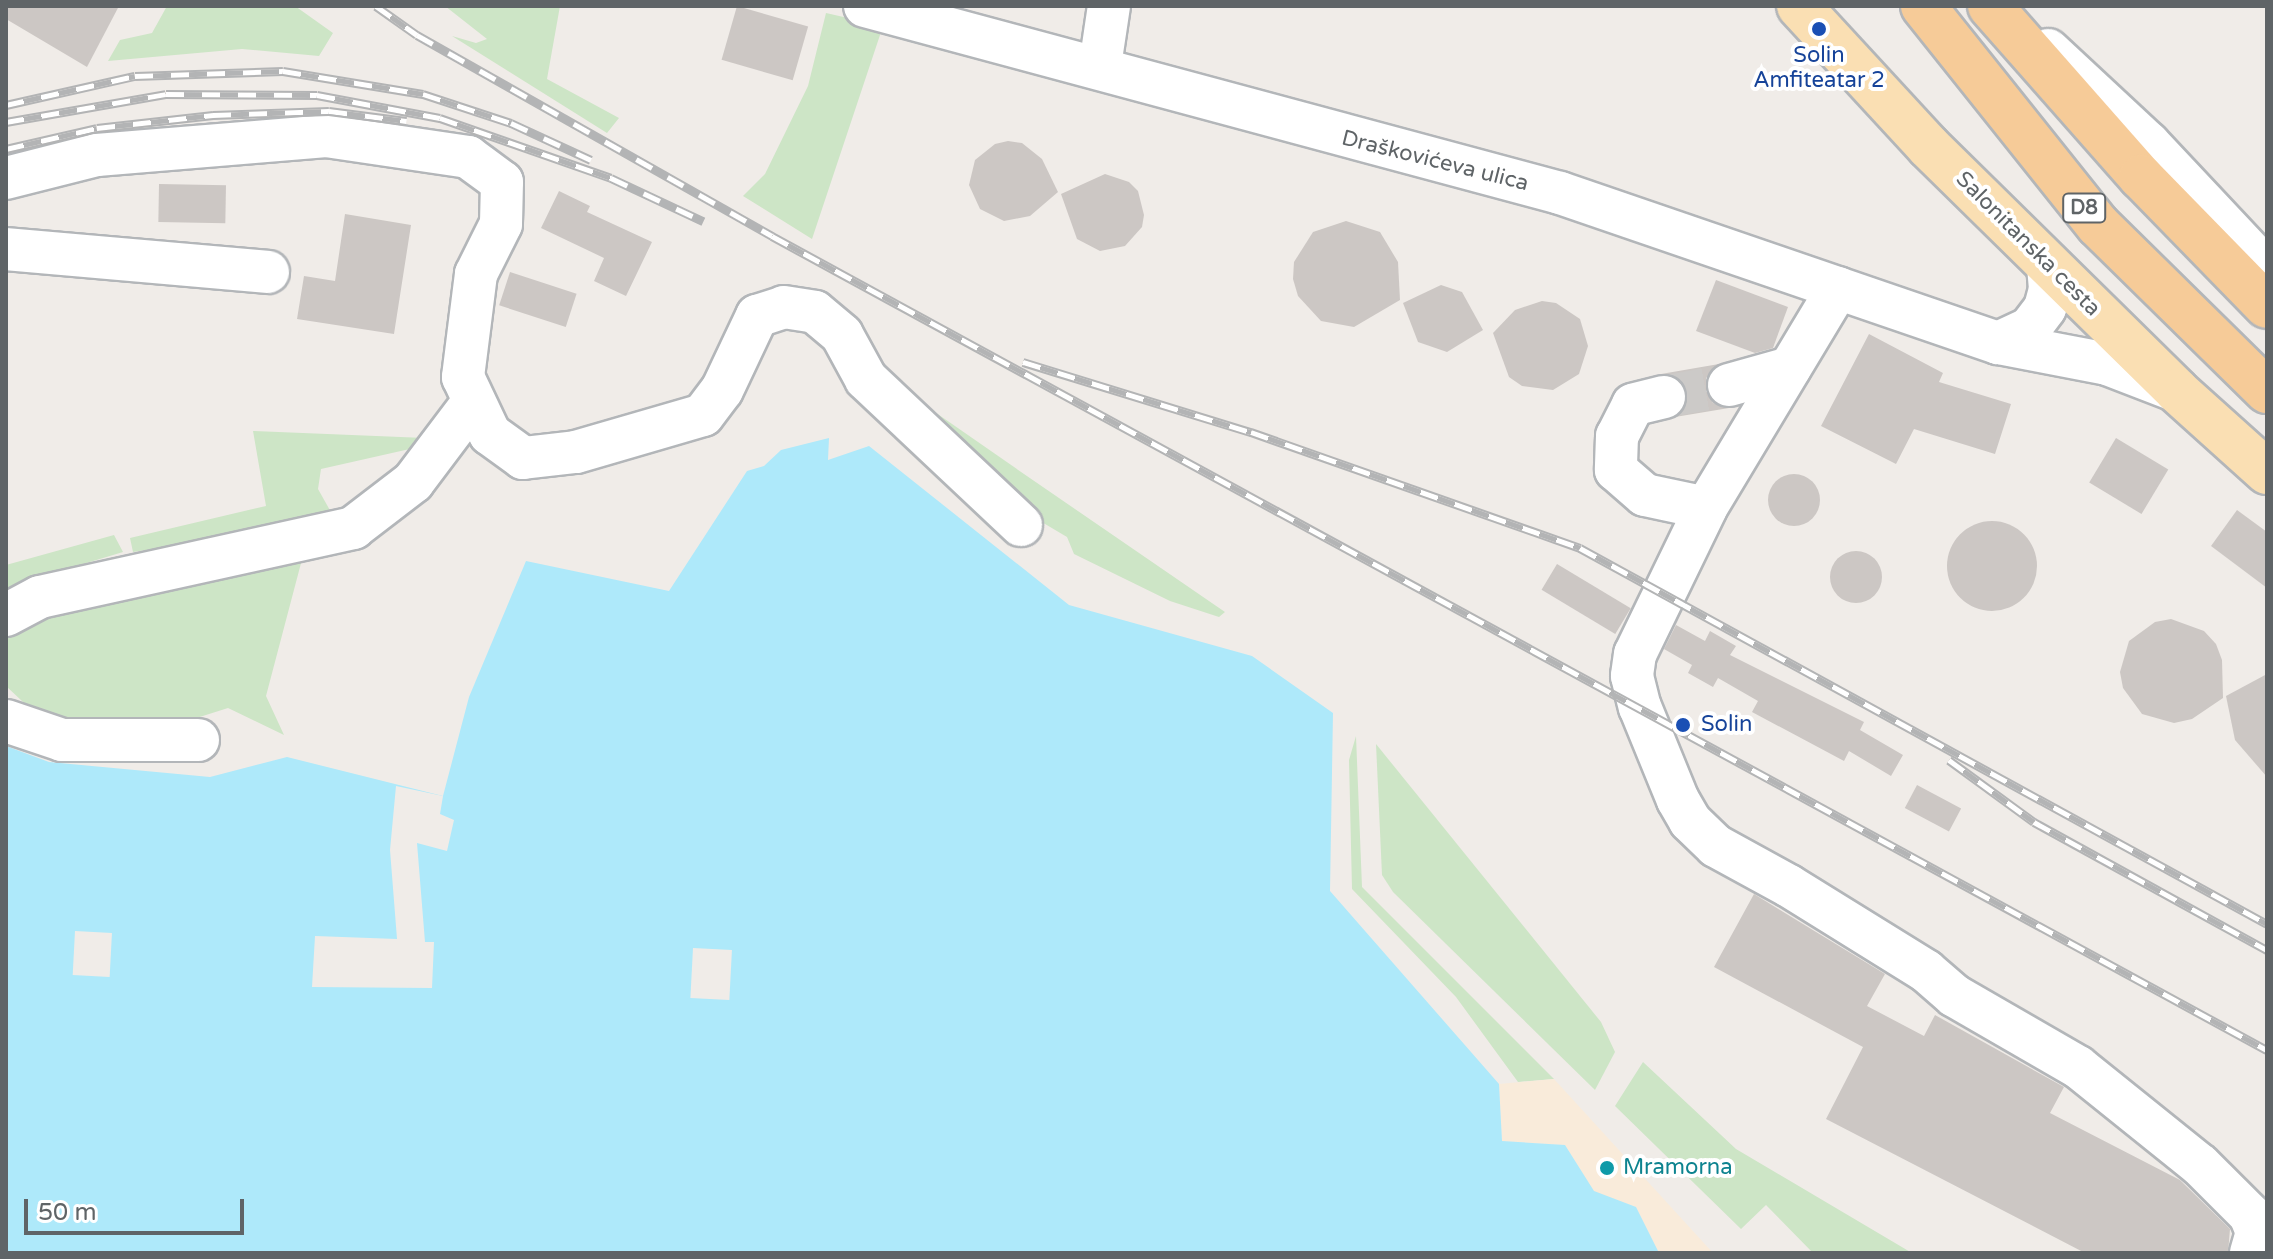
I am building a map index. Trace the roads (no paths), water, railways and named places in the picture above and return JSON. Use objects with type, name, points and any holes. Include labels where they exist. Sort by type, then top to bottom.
[{"type":"highway","name":"D8","points":[[1923,6],[2098,225],[2267,391]]},
{"type":"highway","points":[[1990,6],[2141,177],[2267,306]]},
{"type":"main road","name":"Salonitanska cesta","points":[[1799,6],[1928,146],[2177,391],[2267,472]]},
{"type":"street","name":"Draškovićeva ulica","points":[[865,6],[1100,66],[1355,142],[1560,193],[1998,343],[2107,364],[2177,391]]},
{"type":"street","points":[[1100,66],[1109,6]]},
{"type":"street","points":[[1997,6],[2148,143],[2255,257],[2267,280]]},
{"type":"street","points":[[6,178],[97,155],[326,136],[468,157],[502,182],[501,224],[474,289],[463,377],[490,434],[523,458],[576,452],[703,415],[722,390],[757,316],[784,307],[815,312],[842,335],[866,379],[1021,525]]},
{"type":"street","points":[[6,249],[268,272]]},
{"type":"street","points":[[1998,343],[2030,328],[2045,308],[2050,289],[2048,264]]},
{"type":"street","points":[[1838,288],[1706,508],[1635,654],[1632,676],[1690,821],[1716,846],[1789,886],[1926,971],[1955,996],[2078,1067],[2200,1165],[2250,1215],[2257,1232],[2251,1253]]},
{"type":"street","points":[[1729,385],[1790,368]]},
{"type":"street","points":[[1664,397],[1633,405],[1617,436],[1616,470],[1645,495],[1706,508]]},
{"type":"street","points":[[6,615],[40,597],[353,528],[413,482],[474,401]]},
{"type":"street","points":[[6,721],[62,740],[198,740]]},
{"type":"water","points":[[829,438],[828,460],[869,446],[1069,605],[1252,656],[1333,713],[1330,891],[1499,1084],[1502,1141],[1565,1145],[1594,1191],[1636,1207],[1659,1253],[6,1253],[6,746],[49,762],[210,777],[287,757],[443,796],[469,697],[526,561],[669,591],[747,471],[764,466],[781,450]]},
{"type":"tunnel","points":[[1664,397],[1729,385]]},
{"type":"railway","points":[[376,6],[417,35],[772,236],[2267,1050]]},
{"type":"railway","points":[[6,105],[135,76],[283,71],[423,94],[511,123],[591,160]]},
{"type":"railway","points":[[6,122],[166,94],[317,95],[440,118],[611,178],[703,221]]},
{"type":"railway","points":[[6,149],[97,128],[213,115],[329,111],[406,121]]},
{"type":"railway","points":[[1023,362],[1251,432],[1580,548],[2267,924]]},
{"type":"railway","points":[[1949,760],[2034,822],[2267,950]]},
{"type":"place","name":"Solin Amfiteatar 2","points":[[1819,29]]},
{"type":"place","name":"Solin","points":[[1683,725]]},
{"type":"place","name":"Mramorna","points":[[1607,1168]]}]
